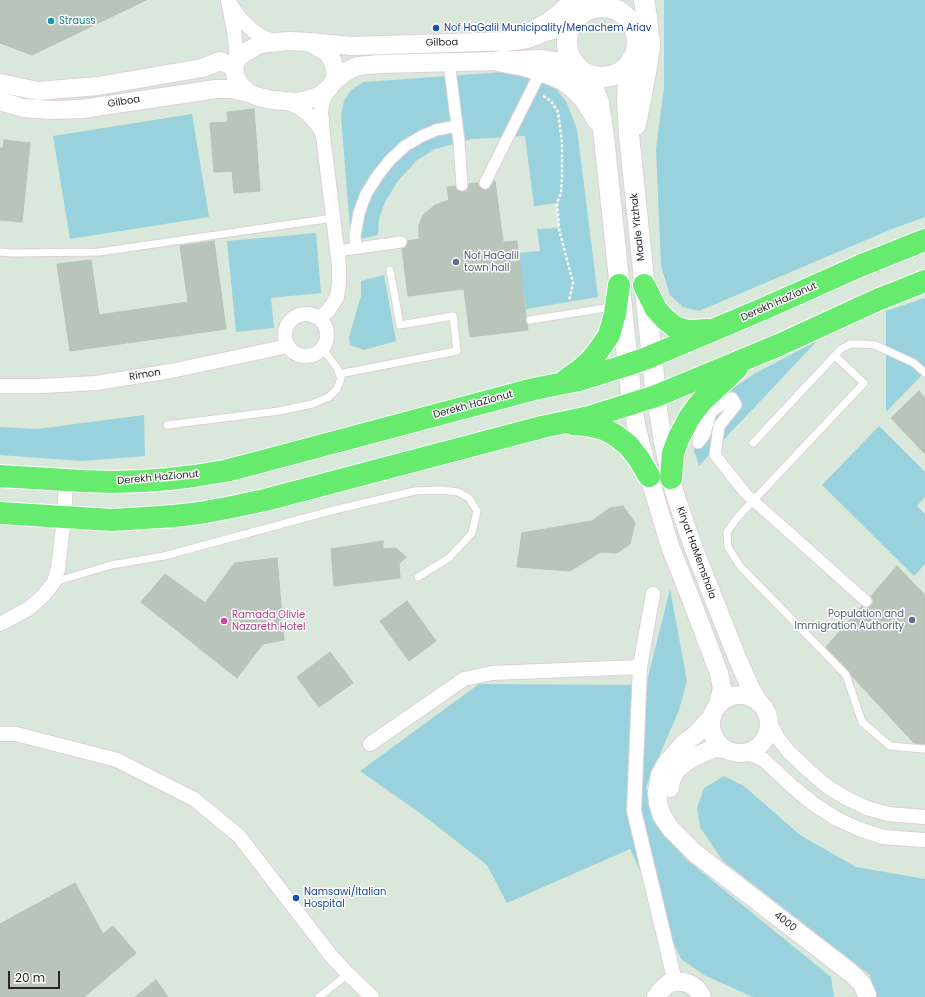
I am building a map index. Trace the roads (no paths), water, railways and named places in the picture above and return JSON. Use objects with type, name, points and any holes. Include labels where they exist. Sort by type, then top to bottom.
[{"type":"highway","name":"Derekh HaZionut","points":[[0,476],[112,482],[176,478],[225,471],[534,389],[579,380],[627,365],[652,356],[862,265],[925,240]]},
{"type":"highway","points":[[0,513],[112,520],[181,516],[232,508],[265,500],[542,427],[589,417],[632,404],[668,392],[877,300],[925,281]]},
{"type":"highway","points":[[559,384],[580,370],[592,359],[609,335],[615,314],[619,285]]},
{"type":"highway","points":[[644,285],[656,309],[664,320],[675,328],[688,331],[716,329]]},
{"type":"highway","points":[[671,478],[673,454],[679,437],[689,418],[706,397],[750,357]]},
{"type":"highway","points":[[560,423],[588,425],[604,429],[615,435],[628,445],[639,459],[649,476]]},
{"type":"main road","points":[[583,71],[598,77],[608,77],[618,73],[626,67],[632,58],[636,48],[636,37],[626,0]]},
{"type":"main road","points":[[631,155],[650,45],[644,0]]},
{"type":"main road","points":[[504,42],[528,34],[548,23],[560,14],[581,8],[607,8],[618,11],[633,26]]},
{"type":"main road","points":[[581,8],[568,31],[568,51],[572,60],[583,71],[599,103],[604,137],[632,404]]},
{"type":"main road","name":"Maale Yitzhak","points":[[632,58],[628,80],[627,99],[631,155],[656,396]]},
{"type":"main road","points":[[498,62],[524,66],[542,71],[562,80],[584,99],[593,113],[604,137]]},
{"type":"street","points":[[228,1],[240,18],[252,30],[275,42]]},
{"type":"street","points":[[228,1],[234,30],[236,78],[241,86],[249,93],[272,100],[296,102],[319,96],[332,84]]},
{"type":"street","points":[[236,63],[244,53],[258,45],[289,41],[309,42],[328,53],[336,72],[332,84],[323,100],[321,111],[337,251],[339,284],[337,297],[328,311],[320,318]]},
{"type":"street","name":"Gilboa","points":[[309,42],[352,46],[504,42]]},
{"type":"street","name":"Gilboa","points":[[332,84],[347,71],[358,66],[380,64],[498,62],[540,59],[562,62],[583,71]]},
{"type":"street","name":"Gilboa","points":[[0,83],[38,91],[98,86],[202,68],[220,61],[236,63]]},
{"type":"street","points":[[449,62],[457,126],[462,185]]},
{"type":"street","points":[[485,182],[542,71]]},
{"type":"street","name":"Gilboa","points":[[0,101],[23,108],[51,110],[82,109],[216,89],[230,89],[249,93]]},
{"type":"street","points":[[286,101],[309,115],[319,127],[323,135]]},
{"type":"street","points":[[356,248],[355,235],[359,213],[366,194],[390,160],[405,146],[422,136],[436,130],[457,126]]},
{"type":"street","points":[[337,251],[401,242]]},
{"type":"street","points":[[309,314],[320,318],[328,330],[327,342],[323,349],[317,354],[306,356],[292,352],[286,340],[285,332],[287,325],[298,315],[309,314]]},
{"type":"street","name":"Rimon","points":[[0,386],[42,386],[96,383],[171,371],[288,346]]},
{"type":"street","name":"Kiryat HaMemshala","points":[[656,396],[663,442],[679,506],[694,549],[736,655],[759,703]]},
{"type":"street","points":[[706,397],[698,443],[704,436],[711,412],[732,398],[736,405],[719,426],[715,455],[746,494],[866,601]]},
{"type":"street","name":"Kiryat HaMemshala","points":[[632,404],[649,476],[670,546],[690,594],[719,673],[722,688],[714,712]]},
{"type":"street","points":[[0,624],[28,609],[43,596],[54,582],[58,569],[64,517],[66,480]]},
{"type":"street","points":[[653,594],[640,667],[634,811],[675,982]]},
{"type":"street","points":[[684,743],[701,715],[708,697],[712,670],[709,646]]},
{"type":"street","points":[[370,744],[464,679],[492,673],[640,667]]},
{"type":"street","points":[[743,753],[751,751],[760,745],[765,739],[769,730],[769,724],[765,710],[759,703],[750,697],[740,695],[725,699],[714,712],[711,721],[712,731],[717,742],[724,749],[733,753],[754,755],[764,760],[815,806],[837,819],[859,829],[883,837],[925,840]]},
{"type":"street","name":"4000","points":[[714,712],[699,731],[684,743],[666,764],[660,775],[657,792],[658,803],[662,816],[671,830],[695,853],[851,972],[862,984],[867,997]]},
{"type":"street","points":[[768,719],[778,738],[789,752],[828,787],[867,808],[888,814],[925,817]]},
{"type":"street","points":[[0,734],[16,734],[117,760],[194,799],[239,836],[332,957],[372,997]]},
{"type":"street","name":"4000","points":[[695,853],[683,839],[674,824],[668,794],[671,780],[678,769],[690,759],[714,748],[724,749]]},
{"type":"street","points":[[656,997],[662,989],[675,982],[690,984],[704,994]]},
{"type":"lane","points":[[0,252],[99,252],[333,218]]},
{"type":"lane","points":[[339,374],[458,351],[453,316],[400,325],[390,270]]},
{"type":"lane","points":[[530,320],[616,306]]},
{"type":"lane","points":[[753,443],[841,349],[850,344],[875,345],[914,363],[925,373]]},
{"type":"lane","points":[[167,425],[279,411],[312,404],[329,397],[337,389],[341,378],[337,368],[323,349]]},
{"type":"lane","points":[[835,356],[864,383],[737,518],[727,532],[728,547],[740,566],[846,675],[862,722],[890,746],[925,749]]},
{"type":"lane","points":[[54,582],[111,565],[164,556],[334,510],[415,491],[442,490],[458,492],[469,498],[477,511],[472,533],[449,558],[418,577]]},
{"type":"lane","points":[[319,997],[348,974]]},
{"type":"place","name":"Strauss","points":[[51,21]]},
{"type":"place","name":"Nof HaGalil Municipality/Menachem Ariav","points":[[436,28]]},
{"type":"place","name":"Nof HaGalil town hall","points":[[456,262]]},
{"type":"place","name":"Population and Immigration Authority","points":[[912,620]]},
{"type":"place","name":"Ramada Olivie Nazareth Hotel","points":[[224,621]]},
{"type":"place","name":"Namsawi/Italian Hospital","points":[[296,898]]}]
